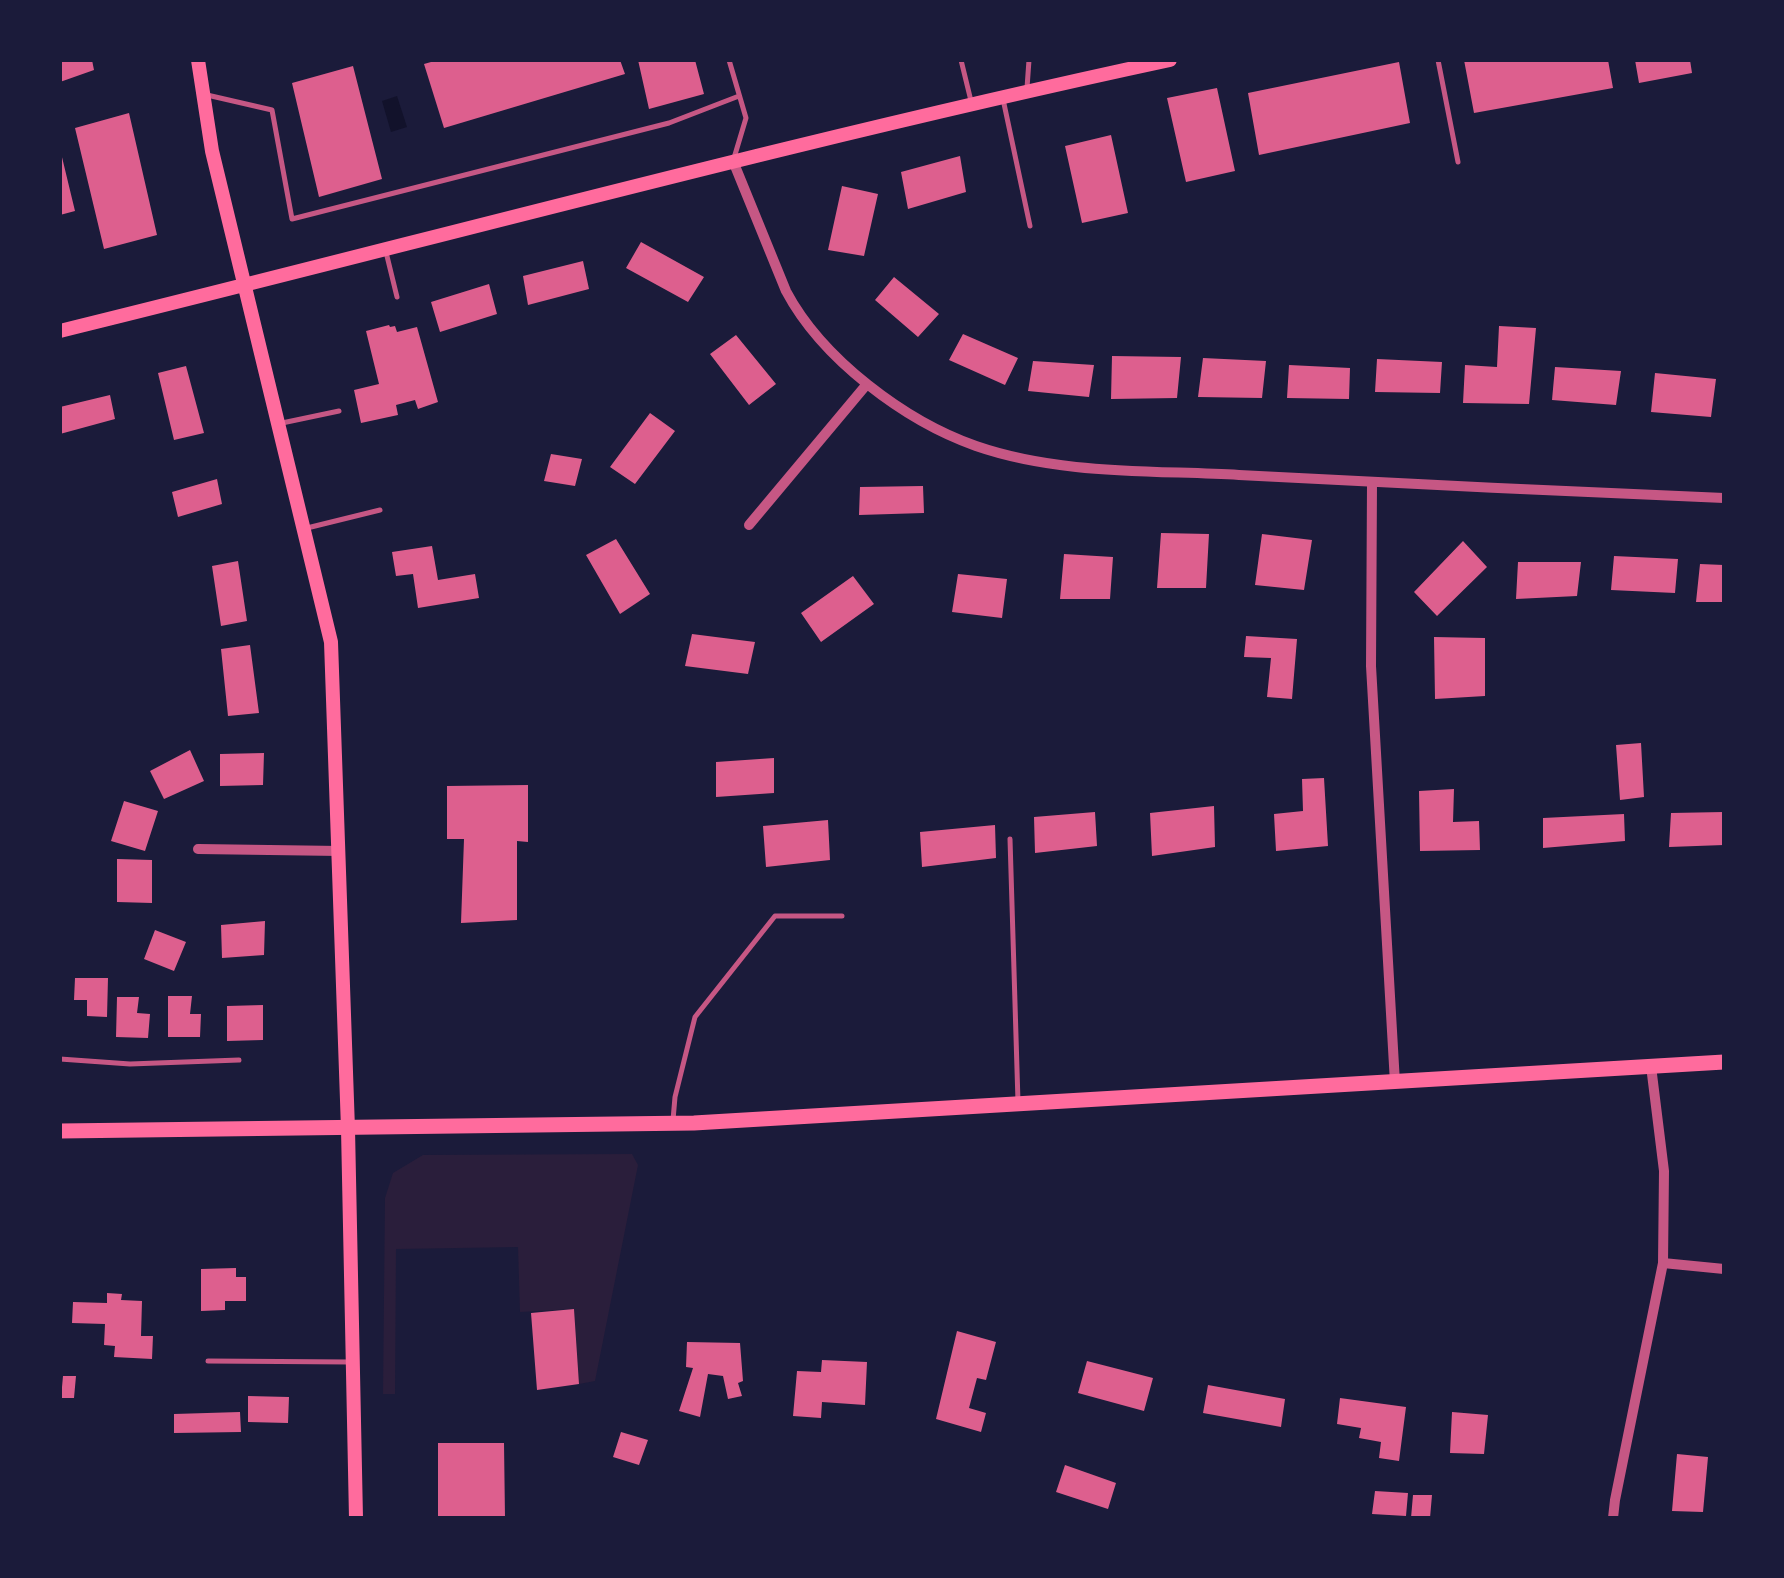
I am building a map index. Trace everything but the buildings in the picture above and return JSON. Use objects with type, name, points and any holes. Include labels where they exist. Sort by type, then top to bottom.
[{"type":"main road","points":[[198,60],[212,151],[331,642],[348,1129],[356,1518]]},
{"type":"main road","points":[[60,331],[733,160],[1026,91],[1098,68],[1170,60]]},
{"type":"main road","points":[[60,1132],[673,1124],[1724,1062]]},
{"type":"street","points":[[733,160],[795,307],[867,384],[931,426],[978,446],[1056,465],[1724,498]]},
{"type":"street","points":[[749,525],[867,384]]},
{"type":"street","points":[[1372,483],[1371,666],[1395,1084]]},
{"type":"street","points":[[198,849],[340,851]]},
{"type":"street","points":[[1613,1518],[1663,1262],[1664,1171],[1651,1066]]},
{"type":"street","points":[[1663,1262],[1724,1269]]},
{"type":"lane","points":[[728,60],[746,118],[733,160]]},
{"type":"lane","points":[[962,60],[972,103]]},
{"type":"lane","points":[[1026,91],[1029,60]]},
{"type":"lane","points":[[1438,60],[1458,162]]},
{"type":"lane","points":[[203,94],[272,110],[292,219],[669,123],[739,96]]},
{"type":"lane","points":[[1003,96],[1030,226]]},
{"type":"lane","points":[[385,250],[397,297]]},
{"type":"lane","points":[[279,424],[339,411]]},
{"type":"lane","points":[[304,528],[380,510]]},
{"type":"lane","points":[[1010,840],[1018,1105]]},
{"type":"lane","points":[[673,1124],[675,1098],[694,1017],[775,916],[842,916]]},
{"type":"lane","points":[[60,1059],[130,1064],[239,1060]]},
{"type":"lane","points":[[208,1361],[353,1362]]},
{"type":"shaded area","points":[[397,96],[407,127],[391,132],[382,101]]},
{"type":"shaded area","points":[[632,1154],[638,1165],[595,1381],[579,1384],[574,1309],[520,1312],[518,1247],[396,1249],[395,1394],[383,1394],[385,1198],[393,1173],[423,1155]]}]
